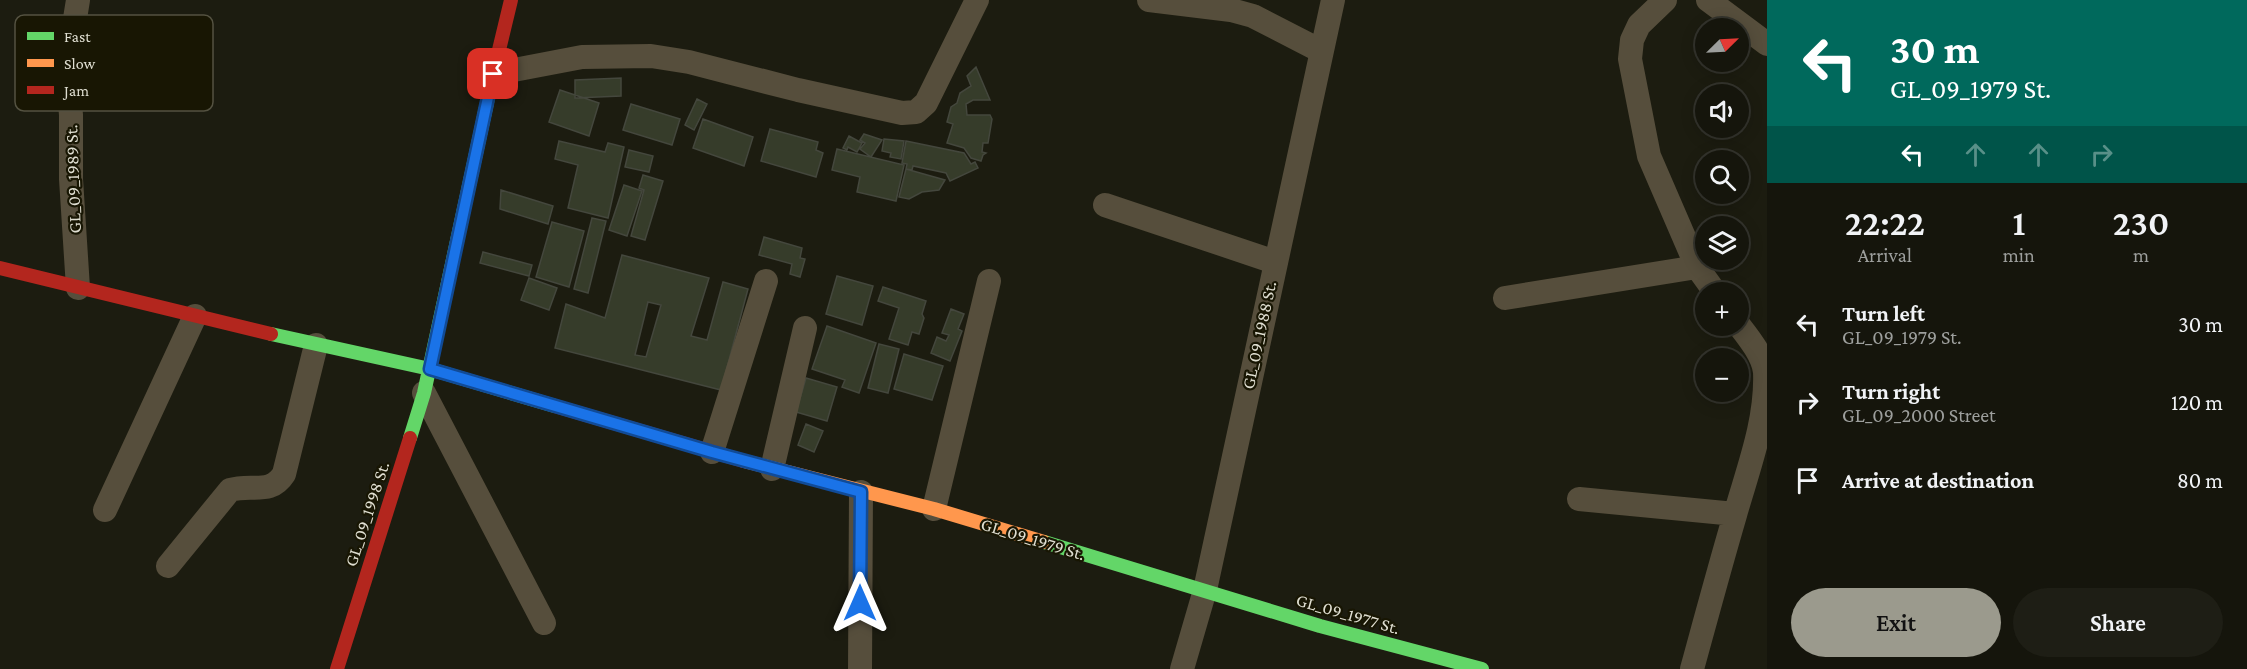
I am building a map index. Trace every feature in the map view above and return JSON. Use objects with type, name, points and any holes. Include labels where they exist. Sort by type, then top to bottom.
[{"type":"street","name":"GL_09_1989 St.","points":[[76,15],[78,0]]},
{"type":"street","name":"GL_09_1998 St.","points":[[337,669],[424,393],[511,0]]},
{"type":"street","points":[[493,74],[582,57],[651,56],[688,62],[902,113],[916,112],[926,103],[977,0]]},
{"type":"street","points":[[1149,0],[1253,15],[1321,51]]},
{"type":"street","name":"GL_09_1988 St.","points":[[1182,669],[1205,590],[1333,0]]},
{"type":"street","points":[[1665,0],[1639,25],[1632,40],[1630,59],[1649,156],[1695,262]]},
{"type":"street","points":[[1708,0],[1767,44]]},
{"type":"street","name":"GL_09_1989 St.","points":[[71,111],[71,179],[78,288]]},
{"type":"street","points":[[1105,205],[1275,262]]},
{"type":"street","points":[[1505,298],[1695,267]]},
{"type":"street","name":"GL_09_1979 St.","points":[[0,268],[316,345],[430,369],[772,469],[934,509],[1205,590]]},
{"type":"street","points":[[712,452],[766,281]]},
{"type":"street","points":[[934,509],[989,281]]},
{"type":"street","points":[[105,510],[195,316]]},
{"type":"street","points":[[772,469],[806,328]]},
{"type":"street","points":[[1692,669],[1735,514],[1756,448],[1765,394],[1764,369],[1753,343],[1747,336]]},
{"type":"street","points":[[168,566],[230,490],[242,486],[267,488],[278,484],[284,474],[316,345]]},
{"type":"street","points":[[424,393],[544,623]]},
{"type":"street","points":[[860,669],[861,492]]},
{"type":"street","points":[[1579,499],[1735,514]]},
{"type":"street","name":"GL_09_1977 St.","points":[[1205,590],[1320,626],[1482,669]]},
{"type":"building","points":[[976,67],[990,100],[973,100],[966,104],[967,115],[990,115],[992,119],[988,143],[983,143],[982,152],[986,153],[981,161],[971,158],[964,148],[947,143],[953,124],[947,122],[951,107],[957,103],[960,93],[971,86],[967,76]]},
{"type":"building","points":[[621,78],[621,96],[575,98],[575,80]]},
{"type":"building","points":[[560,90],[599,103],[589,136],[549,122]]},
{"type":"building","points":[[697,99],[707,104],[694,130],[685,125]]},
{"type":"building","points":[[631,104],[680,119],[672,145],[623,130]]},
{"type":"building","points":[[703,119],[753,137],[744,166],[693,148]]},
{"type":"building","points":[[770,129],[818,142],[816,150],[823,153],[816,177],[761,161]]},
{"type":"building","points":[[864,134],[882,140],[871,157],[860,149],[865,143],[860,140]]},
{"type":"building","points":[[849,136],[862,143],[857,152],[848,147],[847,150],[843,148]]},
{"type":"building","points":[[884,139],[904,141],[901,159],[890,157],[891,153],[882,151]]},
{"type":"building","points":[[559,141],[605,152],[608,143],[624,147],[608,218],[568,208],[578,165],[555,159]]},
{"type":"building","points":[[906,141],[964,153],[971,164],[975,162],[978,168],[950,181],[946,173],[913,166],[912,170],[906,169],[907,164],[902,163]]},
{"type":"building","points":[[837,149],[904,165],[896,201],[857,192],[860,177],[832,170]]},
{"type":"building","points":[[629,150],[653,156],[649,172],[625,167]]},
{"type":"building","points":[[906,169],[945,180],[939,190],[922,192],[909,199],[899,197]]},
{"type":"building","points":[[643,175],[663,181],[645,240],[631,236],[644,190],[639,188]]},
{"type":"building","points":[[624,185],[642,191],[627,236],[609,230]]},
{"type":"building","points":[[501,190],[553,206],[548,224],[500,209]]},
{"type":"building","points":[[592,218],[606,221],[588,293],[574,289]]},
{"type":"building","points":[[552,222],[584,231],[569,287],[536,277]]},
{"type":"building","points":[[764,237],[802,248],[800,258],[805,259],[800,277],[790,274],[792,264],[759,255]]},
{"type":"building","points":[[483,252],[532,265],[529,276],[480,263]]},
{"type":"building","points":[[622,255],[709,278],[691,336],[707,340],[723,282],[748,289],[721,390],[555,348],[566,304],[605,318]],"holes":[[[648,302],[661,305],[646,357],[635,355]]]},
{"type":"building","points":[[837,276],[873,286],[862,325],[826,314]]},
{"type":"building","points":[[529,278],[557,288],[549,310],[521,300]]},
{"type":"building","points":[[883,287],[926,301],[919,334],[912,332],[908,345],[889,339],[899,308],[878,301]]},
{"type":"building","points":[[951,309],[964,314],[958,329],[962,331],[950,361],[931,353],[937,337],[946,341],[949,335],[942,333]]},
{"type":"building","points":[[827,326],[876,343],[859,393],[842,387],[845,380],[812,369]]},
{"type":"building","points":[[879,344],[899,349],[888,393],[868,388]]},
{"type":"building","points":[[904,354],[943,366],[932,400],[894,389]]},
{"type":"building","points":[[806,378],[837,387],[827,421],[796,412]]},
{"type":"building","points":[[806,424],[823,431],[814,452],[798,445]]},
{"type":"traffic: fast","points":[[410,438],[424,393],[493,75]]},
{"type":"traffic: fast","points":[[271,334],[430,369],[555,406]]},
{"type":"traffic: fast","points":[[1044,542],[1320,626],[1482,669]]},
{"type":"traffic: slow","points":[[744,461],[934,509],[1044,542]]},
{"type":"traffic: jam","points":[[493,75],[511,0]]},
{"type":"traffic: jam","points":[[0,268],[271,334]]},
{"type":"traffic: jam","points":[[555,406],[744,461]]},
{"type":"traffic: jam","points":[[337,669],[410,438]]},
{"type":"route","points":[[493,74],[430,369],[712,452],[861,492],[860,603]]}]
